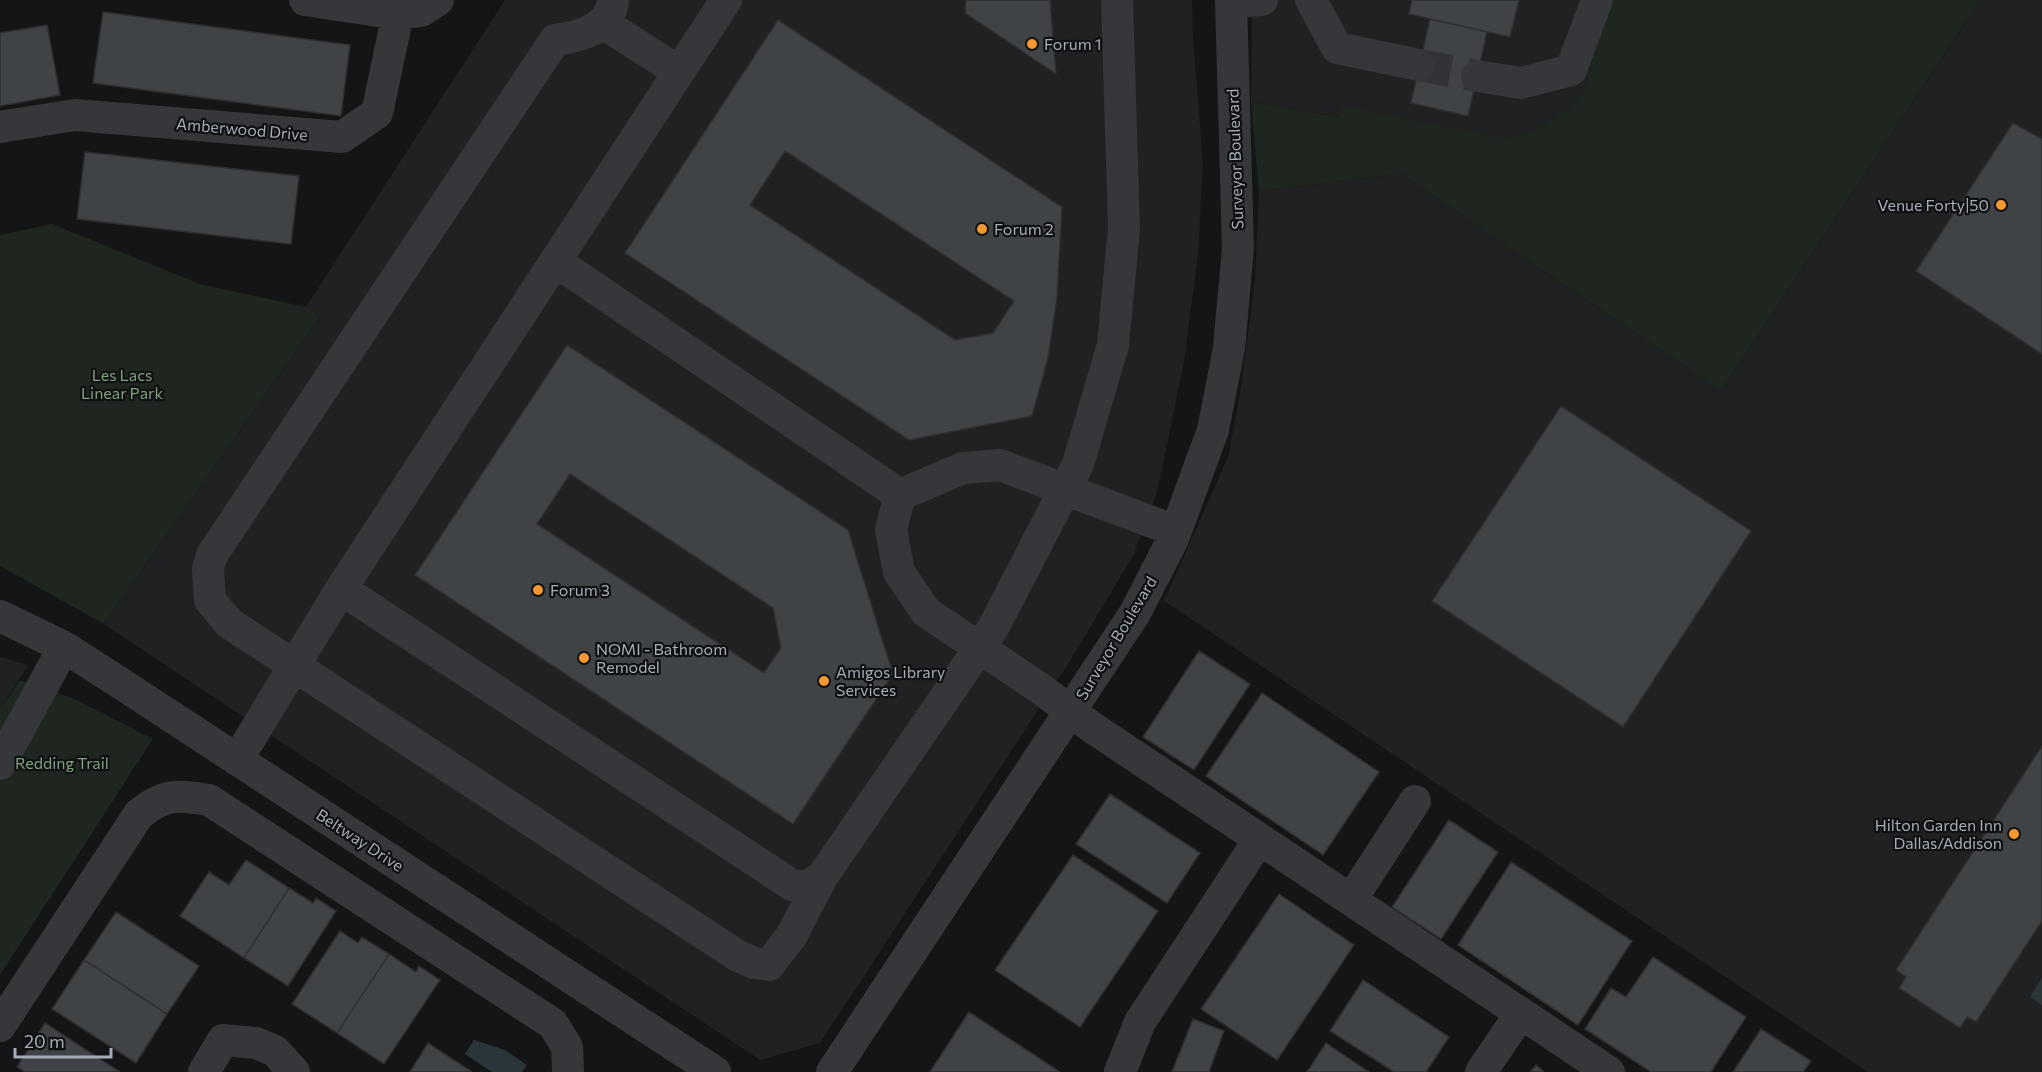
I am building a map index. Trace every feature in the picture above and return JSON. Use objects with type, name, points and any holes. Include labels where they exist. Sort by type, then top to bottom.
[{"type":"street","points":[[305,0],[398,14],[421,11],[438,0]]},
{"type":"street","points":[[237,760],[341,589],[726,0]]},
{"type":"street","points":[[679,72],[608,12],[576,37],[555,40],[212,555],[208,568],[210,600],[229,623],[738,956],[754,963],[769,965],[792,935],[822,877],[993,628],[1078,465],[1113,345],[1124,228],[1117,0]]},
{"type":"street","points":[[1231,1],[1262,0]]},
{"type":"street","points":[[1311,0],[1337,48],[1419,65]]},
{"type":"street","points":[[1477,76],[1521,83],[1571,70],[1597,0]]},
{"type":"street","name":"Surveyor Boulevard","points":[[832,1072],[1136,613],[1176,531],[1213,430],[1229,348],[1238,248],[1231,1]]},
{"type":"street","name":"Amberwood Drive","points":[[0,127],[75,115],[342,137],[377,112],[398,14]]},
{"type":"street","points":[[555,261],[900,495]]},
{"type":"street","points":[[900,495],[963,468],[1000,465],[1176,531]]},
{"type":"street","points":[[900,495],[891,530],[899,572],[926,612],[1259,840],[1609,1072]]},
{"type":"street","points":[[341,589],[792,885],[808,886],[822,877]]},
{"type":"street","name":"Beltway Drive","points":[[0,616],[64,647],[716,1072]]},
{"type":"street","points":[[0,764],[64,647]]},
{"type":"street","points":[[0,1026],[139,814],[157,800],[183,796],[209,800],[553,1024],[567,1047],[568,1072]]},
{"type":"street","points":[[1351,900],[1415,801]]},
{"type":"street","points":[[1120,1072],[1140,1022],[1259,840]]},
{"type":"street","points":[[1481,1072],[1521,1013]]},
{"type":"street","points":[[204,1072],[223,1040],[256,1043],[274,1051],[294,1072]]},
{"type":"shaded area","points":[[505,0],[1192,0],[1203,164],[1198,254],[1184,362],[1157,492],[1134,554],[1070,661],[820,1043],[760,1060],[104,624],[320,317],[306,307]]},
{"type":"shaded area","points":[[1252,0],[1632,0],[1584,158],[1251,102]]},
{"type":"shaded area","points":[[1980,0],[2042,0],[2042,1072],[1868,1072],[1164,601],[1228,457],[1240,394],[1255,280],[1259,191],[1401,174],[1721,391]]},
{"type":"shaded area","points":[[0,657],[28,665],[0,710]]},
{"type":"shaded area","points":[[2042,978],[2042,1005],[2030,997]]},
{"type":"shaded area","points":[[474,1040],[505,1050],[527,1065],[522,1072],[492,1072],[465,1054]]},
{"type":"green space","points":[[1608,0],[1980,0],[1721,391],[1401,174],[1259,191],[1251,102],[1338,117],[1342,106],[1501,138],[1523,135],[1541,128],[1576,103],[1585,91]]},
{"type":"green space","name":"Les Lacs Linear Park","points":[[52,224],[200,284],[306,307],[320,317],[104,624],[0,566],[0,235]]},
{"type":"green space","name":"Redding Trail","points":[[20,680],[75,699],[153,739],[0,975],[0,710]]},
{"type":"building","name":"Forum 1","points":[[966,0],[1050,0],[1056,74],[965,13]]},
{"type":"building","points":[[1412,0],[1519,0],[1510,37],[1409,14]]},
{"type":"building","points":[[103,12],[350,45],[341,116],[93,83]]},
{"type":"building","points":[[1430,19],[1487,32],[1468,116],[1411,103]]},
{"type":"building","name":"Forum 2","points":[[778,20],[1062,207],[1057,297],[1048,358],[1032,416],[909,440],[625,253]],"holes":[[[785,151],[1014,301],[993,333],[955,340],[750,205]]]},
{"type":"building","points":[[47,25],[60,95],[0,106],[0,33]]},
{"type":"building","name":"Venue Forty|50","points":[[2013,123],[2042,139],[2042,354],[1916,271]]},
{"type":"building","points":[[85,152],[299,176],[291,244],[77,219]]},
{"type":"building","name":"Forum 3","points":[[567,345],[848,530],[893,674],[793,824],[415,575]],"holes":[[[570,474],[773,608],[781,648],[764,673],[537,524]]]},
{"type":"building","points":[[1561,406],[1751,531],[1623,727],[1432,601]]},
{"type":"building","points":[[1199,651],[1250,684],[1194,770],[1143,737]]},
{"type":"building","points":[[1262,693],[1379,772],[1323,855],[1206,776]]},
{"type":"building","name":"Hilton Garden Inn Dallas/Addison","points":[[2042,746],[2042,921],[1976,1022],[1967,1017],[1960,1028],[1899,988],[1906,977],[1896,970]]},
{"type":"building","points":[[1110,794],[1200,853],[1167,903],[1076,844]]},
{"type":"building","points":[[1449,820],[1498,852],[1441,939],[1392,907]]},
{"type":"building","points":[[1073,855],[1158,911],[1080,1027],[995,970]]},
{"type":"building","points":[[246,860],[289,888],[244,958],[180,916],[209,872],[229,885]]},
{"type":"building","points":[[1511,862],[1632,941],[1578,1025],[1458,945]]},
{"type":"building","points":[[289,888],[313,903],[316,898],[336,911],[288,986],[244,958]]},
{"type":"building","points":[[1279,894],[1354,945],[1277,1060],[1201,1009]]},
{"type":"building","points":[[116,912],[199,966],[167,1014],[84,960]]},
{"type":"building","points":[[340,931],[358,943],[362,937],[389,954],[337,1033],[292,1004]]},
{"type":"building","points":[[389,954],[416,972],[419,966],[440,980],[384,1064],[337,1033]]},
{"type":"building","points":[[1653,957],[1746,1017],[1711,1072],[1651,1072],[1585,1029],[1611,988],[1626,997]]},
{"type":"building","points":[[84,960],[167,1014],[136,1063],[52,1009]]},
{"type":"building","points":[[1363,980],[1449,1037],[1426,1072],[1394,1072],[1330,1031]]},
{"type":"building","points":[[969,1012],[1060,1072],[930,1072]]},
{"type":"building","points":[[1193,1019],[1224,1031],[1209,1072],[1172,1072]]},
{"type":"building","points":[[45,1023],[120,1072],[25,1072],[17,1067]]},
{"type":"building","points":[[1761,1029],[1811,1061],[1803,1072],[1733,1072]]},
{"type":"building","points":[[428,1043],[472,1072],[410,1072]]},
{"type":"building","points":[[1326,1043],[1369,1072],[1307,1072]]},
{"type":"building","points":[[1536,1065],[1544,1072],[1530,1072]]},
{"type":"tunnel","points":[[1419,65],[1477,76]]},
{"type":"place","name":"Forum 1","points":[[1032,44]]},
{"type":"place","name":"Venue Forty|50","points":[[2001,205]]},
{"type":"place","name":"Forum 2","points":[[982,229]]},
{"type":"place","name":"Forum 3","points":[[538,590]]},
{"type":"place","name":"NOMI - Bathroom Remodel","points":[[584,658]]},
{"type":"place","name":"Amigos Library Services","points":[[824,681]]},
{"type":"place","name":"Hilton Garden Inn Dallas/Addison","points":[[2014,834]]}]
